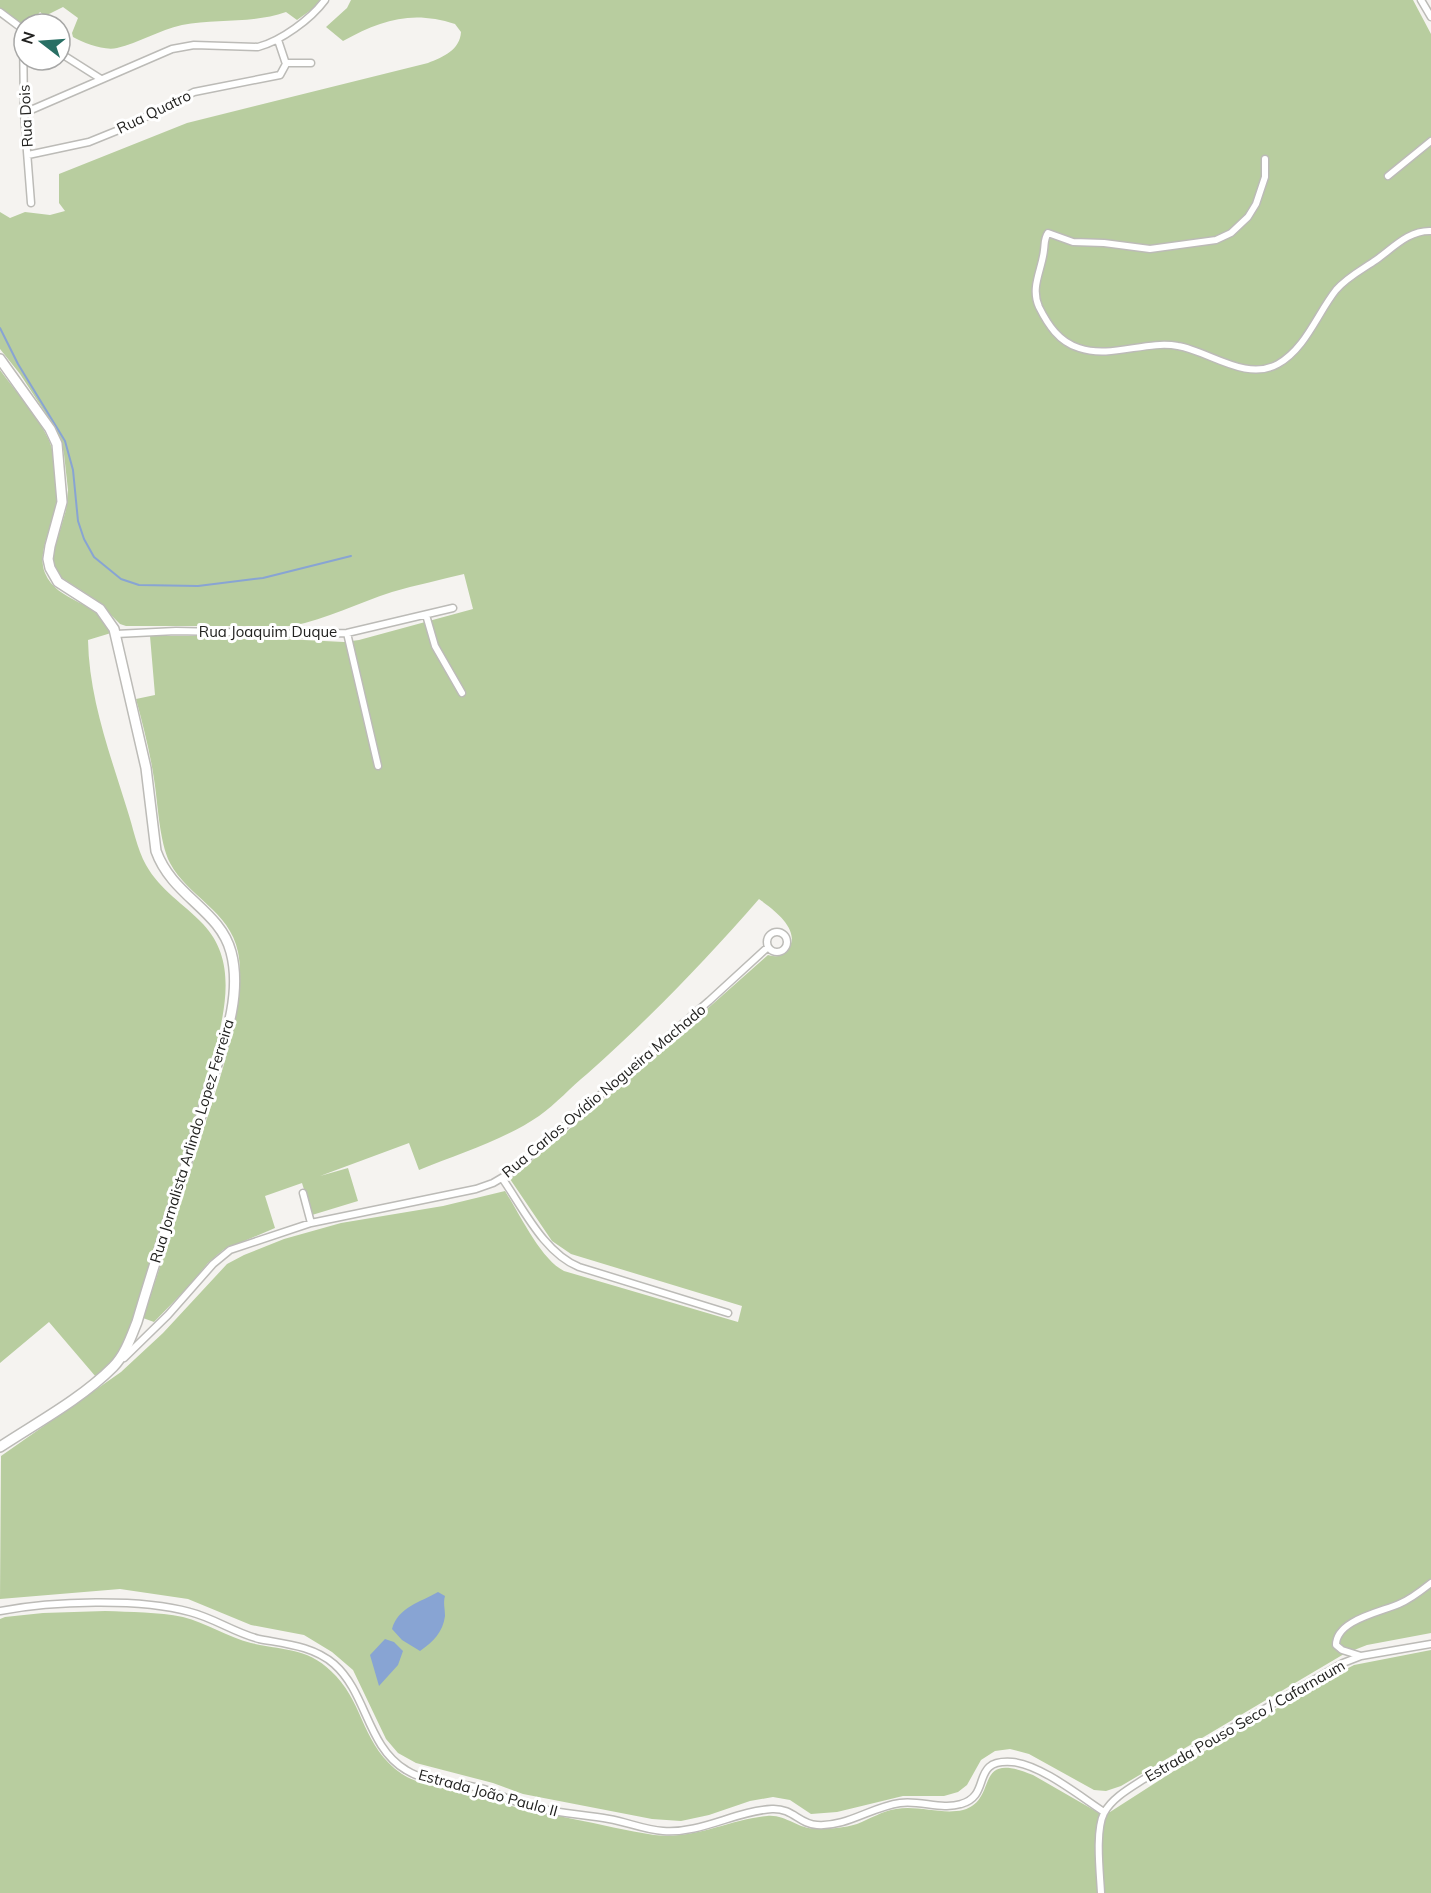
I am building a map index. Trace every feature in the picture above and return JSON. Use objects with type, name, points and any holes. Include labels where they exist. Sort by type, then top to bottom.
[{"type":"street","points":[[24,113],[159,53],[182,46],[258,47],[278,40],[315,12],[325,0]]},
{"type":"street","points":[[1421,0],[1431,17]]},
{"type":"street","points":[[278,40],[286,63],[311,63]]},
{"type":"street","points":[[72,61],[101,80]]},
{"type":"street","name":"Rua Quatro","points":[[28,155],[89,141],[126,127],[194,92],[280,75],[286,63]]},
{"type":"street","name":"Rua Dois","points":[[24,72],[24,113],[32,203]]},
{"type":"street","points":[[1388,176],[1431,141]]},
{"type":"street","points":[[1264,159],[1265,177],[1256,204],[1248,217],[1231,233],[1216,240],[1150,249],[1104,243],[1073,242],[1047,233],[1037,278],[1036,295],[1038,305],[1056,334],[1063,341],[1091,351],[1176,345],[1244,368],[1258,369],[1276,365],[1294,352],[1304,340],[1329,300],[1347,279],[1402,241],[1431,231]]},
{"type":"street","points":[[0,358],[50,429],[57,444],[62,502],[50,546],[48,559],[50,568],[58,582],[100,609],[116,634]]},
{"type":"street","name":"Rua Joaquim Duque","points":[[116,634],[205,631],[347,633],[453,608]]},
{"type":"street","points":[[426,615],[435,646],[462,693]]},
{"type":"street","points":[[347,633],[378,766]]},
{"type":"street","name":"Rua Jornalista Arlindo Lopez Ferreira","points":[[114,1366],[131,1338],[192,1145],[230,1017],[234,978],[231,952],[226,937],[213,920],[170,878],[156,851],[146,768],[116,634]]},
{"type":"street","name":"Rua Carlos Ovídio Nogueira Machado","points":[[0,1448],[75,1397],[114,1366],[168,1315],[221,1257],[241,1245],[311,1223],[476,1189],[502,1178],[608,1089],[768,947]]},
{"type":"street","points":[[502,1178],[547,1243],[558,1256],[566,1261],[728,1313]]},
{"type":"street","points":[[303,1193],[311,1223]]},
{"type":"street","points":[[1361,1656],[1336,1646],[1341,1632],[1362,1617],[1402,1603],[1431,1583]]},
{"type":"street","name":"Estrada João Paulo II","points":[[0,1611],[94,1603],[166,1607],[202,1615],[257,1638],[308,1649],[332,1662],[349,1679],[375,1735],[396,1762],[406,1770],[422,1777],[481,1789],[532,1807],[611,1819],[642,1828],[664,1832],[689,1830],[735,1816],[771,1809],[787,1810],[805,1822],[818,1825],[851,1820],[883,1807],[901,1803],[951,1806],[963,1804],[974,1798],[982,1785],[988,1766],[1011,1762],[1039,1771],[1104,1812]]},
{"type":"street","name":"Estrada Pouso Seco / Cafarnaum","points":[[1104,1812],[1117,1797],[1144,1779],[1343,1663],[1361,1656],[1431,1644]]},
{"type":"street","points":[[1101,1893],[1100,1825],[1104,1812]]},
{"type":"green space","points":[[0,0],[321,0],[297,20],[286,12],[247,20],[182,25],[112,49],[94,46],[73,37],[72,33],[78,18],[63,7],[53,12],[12,12],[12,16],[0,8]]},
{"type":"green space","points":[[351,0],[1413,0],[1431,34],[1431,1633],[1367,1645],[1344,1654],[1121,1786],[1106,1791],[1094,1790],[1029,1754],[1010,1749],[995,1751],[981,1760],[967,1785],[958,1792],[944,1796],[903,1796],[837,1812],[811,1814],[790,1800],[773,1797],[750,1801],[709,1815],[681,1821],[652,1819],[523,1794],[493,1783],[416,1763],[398,1753],[386,1739],[353,1670],[332,1652],[304,1635],[251,1625],[188,1599],[120,1589],[0,1599],[1,1456],[121,1372],[163,1333],[227,1264],[284,1239],[341,1223],[443,1206],[505,1191],[539,1247],[555,1265],[564,1271],[738,1322],[742,1306],[571,1254],[552,1241],[510,1179],[618,1088],[768,955],[778,956],[786,952],[792,937],[789,929],[779,915],[759,899],[654,1011],[539,1116],[496,1139],[419,1170],[409,1143],[320,1176],[348,1168],[358,1201],[312,1215],[302,1183],[265,1196],[275,1228],[223,1250],[208,1263],[154,1322],[143,1318],[228,1051],[240,974],[238,952],[227,926],[178,875],[170,863],[163,844],[150,759],[136,699],[155,695],[150,636],[221,636],[344,642],[473,609],[464,574],[392,592],[330,615],[292,626],[126,626],[120,624],[96,600],[59,576],[54,567],[53,554],[66,510],[68,490],[64,454],[56,429],[20,374],[0,349],[0,212],[10,218],[25,212],[50,215],[65,211],[59,203],[59,174],[187,123],[428,63],[450,52],[458,44],[461,32],[455,24],[425,18],[397,19],[370,28],[343,41],[326,27],[347,8]]},
{"type":"green space","points":[[0,370],[38,420],[53,453],[56,502],[44,550],[45,573],[59,590],[97,614],[111,633],[88,640],[89,662],[101,726],[140,852],[158,882],[203,924],[214,939],[222,956],[225,973],[224,1009],[212,1063],[129,1333],[115,1357],[96,1377],[49,1322],[0,1363]]},
{"type":"green space","points":[[105,1611],[183,1617],[251,1643],[296,1652],[317,1660],[346,1688],[379,1751],[389,1763],[410,1779],[477,1794],[528,1810],[669,1836],[683,1835],[767,1816],[780,1817],[803,1827],[821,1829],[852,1825],[896,1809],[963,1810],[974,1805],[981,1797],[993,1772],[1001,1768],[1014,1769],[1033,1775],[1099,1813],[1110,1812],[1230,1735],[1354,1665],[1431,1650],[1431,1893],[0,1893],[0,1619],[43,1613]]},
{"type":"water","points":[[438,1592],[445,1596],[444,1622],[437,1636],[420,1651],[402,1640],[392,1629],[399,1615],[405,1610]]},
{"type":"water","points":[[385,1639],[394,1642],[403,1651],[398,1665],[379,1686],[370,1655]]},
{"type":"waterway","points":[[0,328],[18,364],[65,441],[73,470],[78,521],[84,539],[94,557],[121,579],[139,585],[198,586],[263,578],[351,556]]}]
